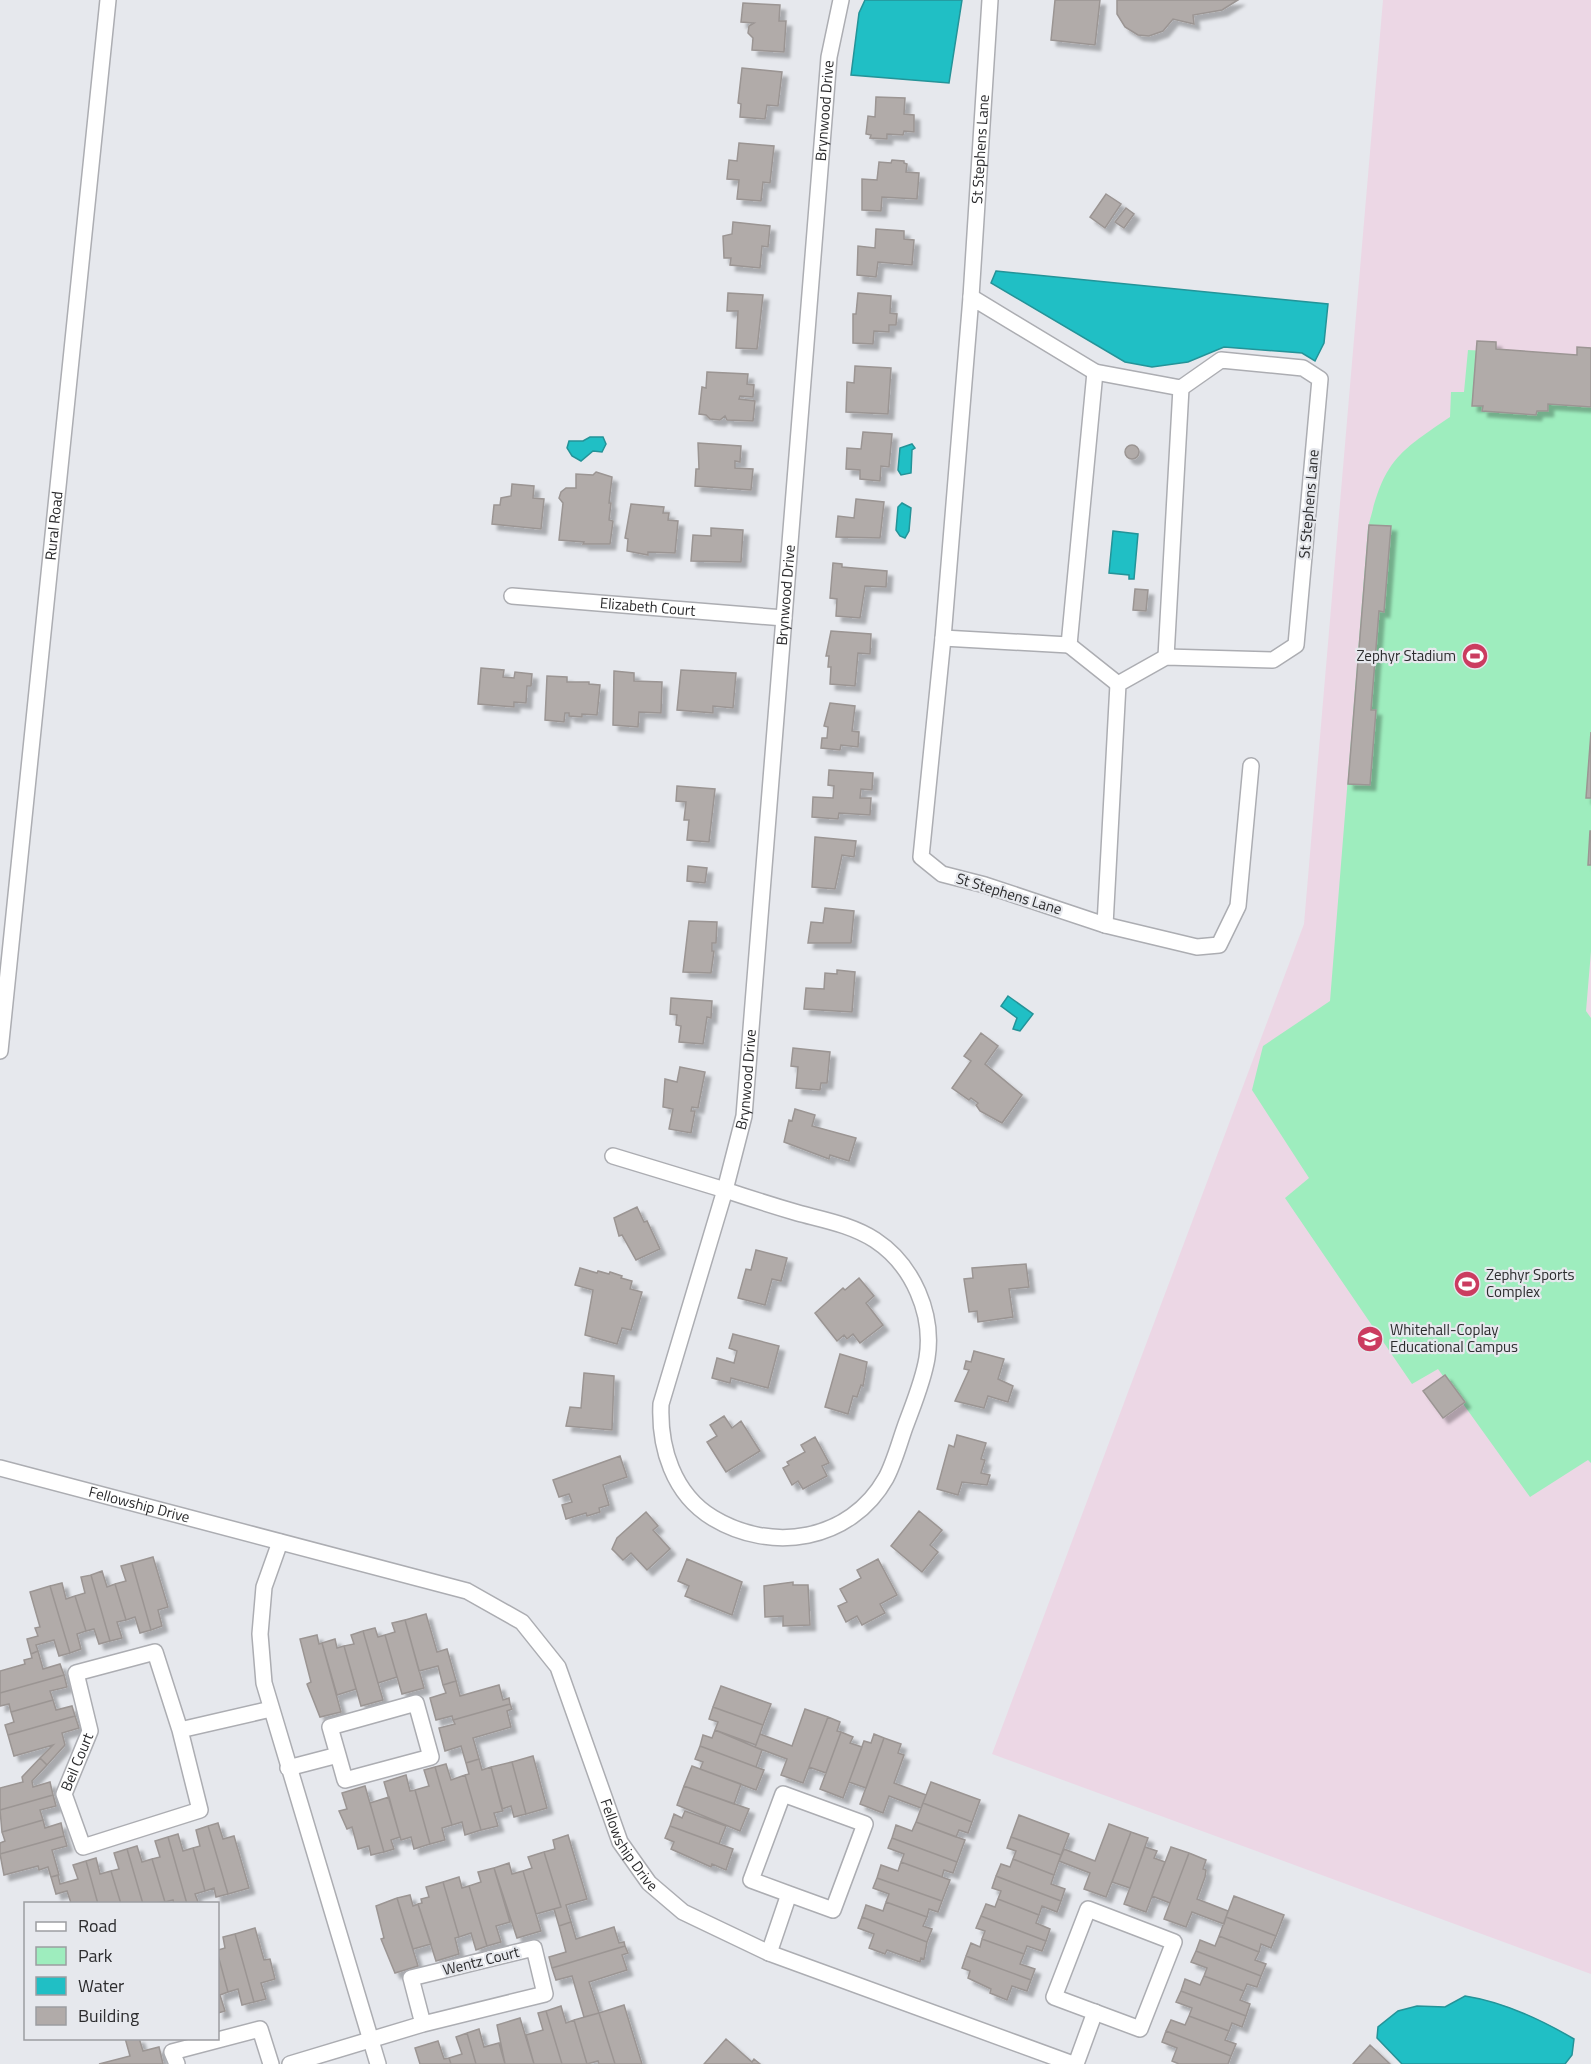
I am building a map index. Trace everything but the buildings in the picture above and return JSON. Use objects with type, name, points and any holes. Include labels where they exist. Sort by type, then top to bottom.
[{"type":"street","name":"Rural Road","points":[[0,1052],[108,0]]},
{"type":"street","name":"Brynwood Drive","points":[[613,1156],[725,1190],[854,1229],[876,1241],[895,1257],[908,1273],[918,1291],[926,1315],[928,1336],[922,1377],[886,1478],[872,1498],[857,1512],[821,1533],[800,1538],[755,1536],[731,1528],[709,1516],[683,1490],[664,1449],[660,1424],[661,1404],[725,1190],[744,1116],[749,1080],[828,57],[842,0]]},
{"type":"street","name":"St Stephens Lane","points":[[990,0],[971,297],[943,638],[921,857],[942,874],[985,885],[1105,925],[1197,947],[1219,945],[1238,906],[1251,766]]},
{"type":"street","points":[[971,297],[1095,372],[1180,388],[1166,657],[1118,684]]},
{"type":"street","name":"St Stephens Lane","points":[[1166,657],[1273,660],[1296,645],[1320,379],[1303,368],[1221,360],[1180,388]]},
{"type":"street","points":[[1069,645],[1095,372]]},
{"type":"street","name":"Elizabeth Court","points":[[512,596],[783,618]]},
{"type":"street","points":[[943,638],[1069,645],[1118,684]]},
{"type":"street","points":[[1105,925],[1118,684]]},
{"type":"street","name":"Fellowship Drive","points":[[0,1468],[467,1591],[522,1622],[558,1667],[620,1842],[649,1883],[683,1912],[769,1953],[1074,2064]]},
{"type":"street","points":[[280,1542],[264,1587],[260,1634],[264,1683],[378,2064]]},
{"type":"street","name":"Beil Court","points":[[155,1652],[180,1730],[200,1810],[83,1847],[64,1794],[90,1731],[76,1673],[155,1652]]},
{"type":"street","points":[[416,1703],[431,1757],[345,1780],[338,1755],[330,1726],[416,1703]]},
{"type":"street","points":[[180,1730],[271,1709]]},
{"type":"street","points":[[288,1768],[338,1755]]},
{"type":"street","points":[[783,1794],[864,1824],[833,1910],[789,1894],[751,1880],[783,1794]]},
{"type":"street","points":[[769,1953],[789,1894]]},
{"type":"street","points":[[1088,1909],[1174,1942],[1140,2029],[1095,2012],[1054,1996],[1088,1909]]},
{"type":"street","name":"Wentz Court","points":[[290,2064],[423,2024],[545,1994],[534,1948],[411,1978],[423,2024]]},
{"type":"street","points":[[1074,2064],[1095,2012]]},
{"type":"street","points":[[219,2040],[260,2029],[271,2064]]},
{"type":"street","points":[[177,2064],[172,2052],[218,2040]]},
{"type":"shaded area","name":"Whitehall-Coplay Educational Campus","points":[[1383,0],[1591,0],[1591,1974],[992,1754],[1304,924]]},
{"type":"green space","points":[[1468,350],[1591,357],[1591,951],[1586,1011],[1591,1018],[1591,1463],[1588,1460],[1530,1497],[1438,1369],[1412,1384],[1285,1198],[1309,1178],[1252,1090],[1263,1046],[1330,1001],[1368,528],[1380,488],[1394,462],[1416,441],[1450,417],[1451,392],[1464,392]]},
{"type":"water","points":[[865,0],[962,0],[949,83],[851,75],[859,13]]},
{"type":"water","points":[[996,271],[1328,304],[1324,343],[1315,361],[1302,353],[1224,347],[1188,362],[1152,367],[1125,362],[991,283]]},
{"type":"water","points":[[590,437],[603,437],[606,444],[602,452],[593,451],[581,461],[572,456],[567,448],[569,441],[583,441]]},
{"type":"water","points":[[912,444],[915,448],[912,450],[911,473],[901,475],[898,470],[900,448]]},
{"type":"water","points":[[902,503],[911,508],[909,531],[905,538],[900,536],[896,530],[898,507]]},
{"type":"water","points":[[1113,531],[1138,534],[1134,579],[1129,579],[1129,575],[1109,573]]},
{"type":"water","points":[[1008,996],[1033,1014],[1020,1031],[1013,1029],[1017,1018],[1001,1006]]},
{"type":"water","points":[[1465,1996],[1508,2007],[1535,2018],[1574,2039],[1572,2055],[1565,2064],[1402,2064],[1377,2038],[1378,2027],[1398,2011],[1417,2006],[1445,2007]]},
{"type":"place","name":"Zephyr Stadium","points":[[1475,656]]},
{"type":"place","name":"Zephyr Sports Complex","points":[[1467,1284]]},
{"type":"place","name":"Whitehall-Coplay Educational Campus","points":[[1370,1339]]}]
